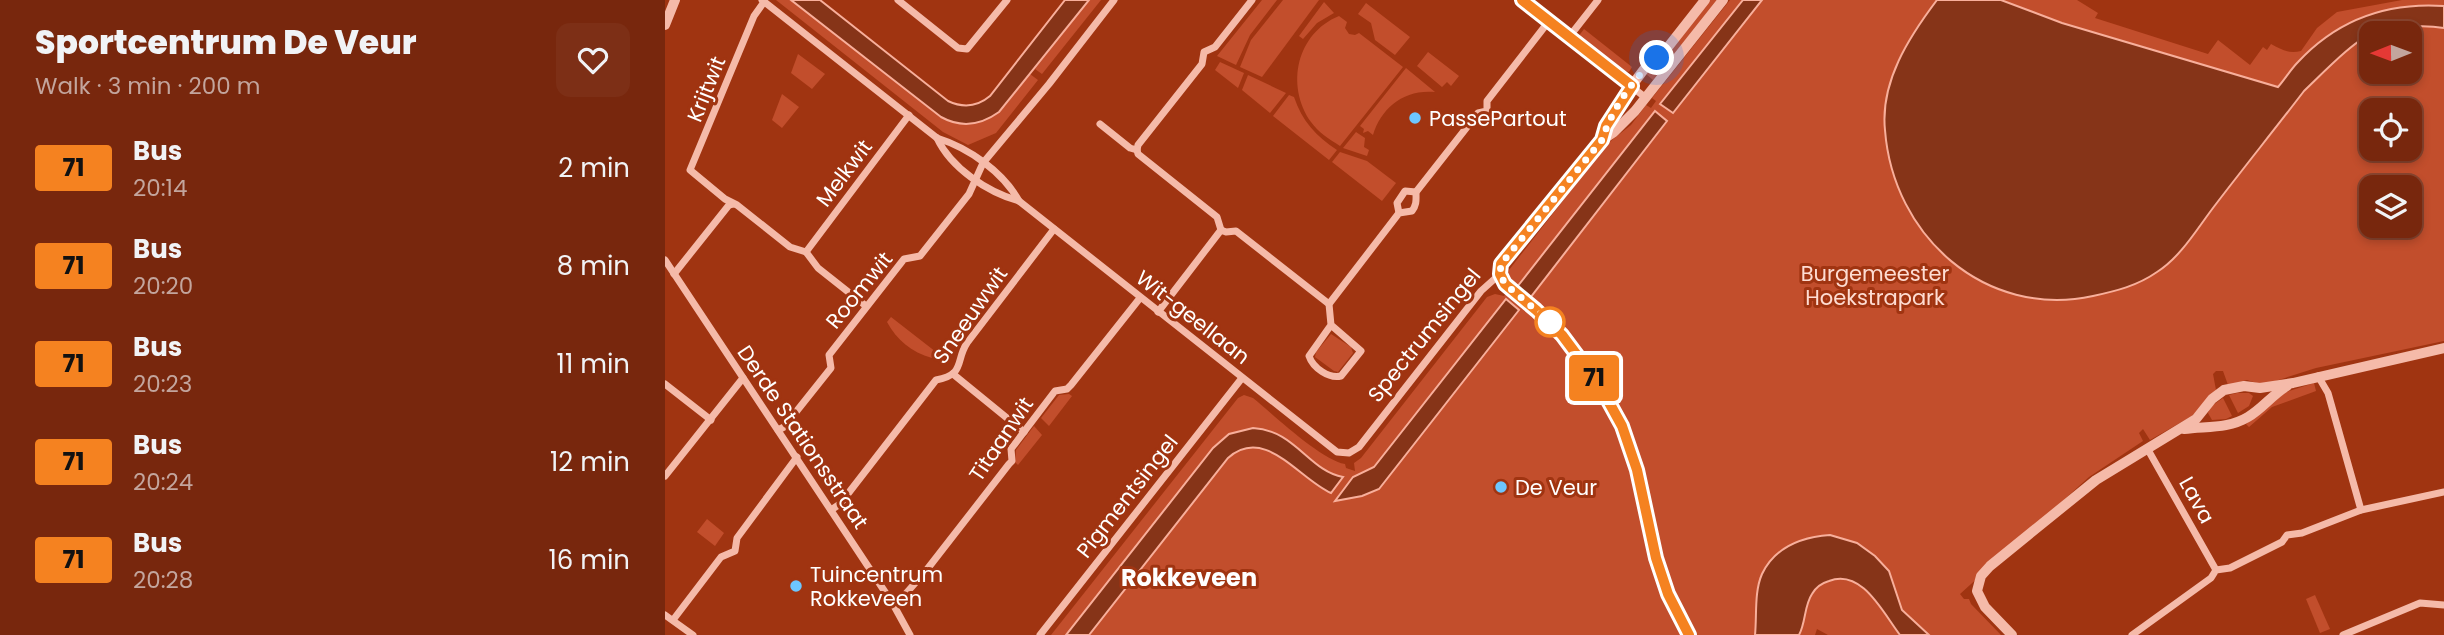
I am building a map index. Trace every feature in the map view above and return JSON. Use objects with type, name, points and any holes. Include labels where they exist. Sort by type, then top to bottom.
[{"type":"street","points":[[665,25],[675,0]]},
{"type":"street","points":[[898,0],[958,48],[967,48],[1007,0]]},
{"type":"street","points":[[983,163],[1114,0]]},
{"type":"street","points":[[1221,230],[1217,217],[1138,154],[1137,150],[1138,145],[1202,64],[1204,52],[1215,47],[1252,0]]},
{"type":"street","points":[[1522,0],[1646,98]]},
{"type":"street","points":[[1569,37],[1598,0]]},
{"type":"street","name":"Spectrumsingel","points":[[1602,140],[1606,126],[1645,68],[1668,47],[1705,0]]},
{"type":"street","name":"Spectrumsingel","points":[[1349,453],[1359,447],[1481,291],[1502,279],[1501,264],[1602,140],[1614,132],[1646,98],[1723,0]]},
{"type":"street","name":"Wit-geellaan","points":[[763,1],[937,138],[956,145],[983,163],[1005,181],[1019,201],[1053,229],[1337,452],[1349,453]]},
{"type":"street","name":"Krijtwit","points":[[733,204],[690,170],[754,16],[763,1]]},
{"type":"street","points":[[1331,325],[1361,351],[1341,376],[1336,378],[1330,377],[1311,362],[1309,356],[1331,325],[1329,304],[1399,213],[1412,211],[1416,205],[1416,192],[1478,113],[1487,111],[1487,101],[1549,22]]},
{"type":"street","name":"Melkwit","points":[[806,253],[909,115]]},
{"type":"street","points":[[1100,124],[1130,148],[1137,150]]},
{"type":"street","name":"Wit-geellaan","points":[[937,138],[945,154],[977,180],[996,194],[1019,201]]},
{"type":"street","name":"Roomwit","points":[[778,430],[784,427],[831,368],[829,355],[904,259],[920,256],[969,194],[983,163]]},
{"type":"street","points":[[1399,213],[1397,202],[1405,191],[1416,192]]},
{"type":"street","points":[[674,274],[729,205],[733,204],[790,247],[806,253],[818,268],[866,306]]},
{"type":"street","name":"Sneeuwwit","points":[[831,510],[841,504],[936,380],[948,378],[953,374],[964,356],[963,349],[967,343],[1053,229]]},
{"type":"street","points":[[1221,230],[1237,231],[1329,304]]},
{"type":"street","points":[[1158,312],[1221,230]]},
{"type":"street","name":"Derde Stationsstraat","points":[[666,264],[797,457],[893,604],[910,635]]},
{"type":"street","points":[[1502,279],[1550,323],[1581,359],[1600,386],[1622,426],[1637,470],[1656,558],[1668,594],[1689,635]]},
{"type":"street","name":"Titaanwit","points":[[893,604],[901,599],[925,572],[1012,461],[1011,449],[1055,391],[1067,389],[1071,385],[1140,298]]},
{"type":"street","points":[[2012,635],[1980,598],[1977,590],[1981,576],[2013,545],[2096,480],[2196,419],[2212,399],[2224,390],[2293,383],[2444,348]]},
{"type":"street","points":[[953,374],[1024,432]]},
{"type":"street","points":[[2318,376],[2328,393],[2361,510]]},
{"type":"street","points":[[665,476],[743,378]]},
{"type":"street","name":"Pigmentsingel","points":[[1040,635],[1242,378]]},
{"type":"street","points":[[2177,430],[2223,427],[2239,422],[2251,416],[2275,393],[2293,383]]},
{"type":"street","points":[[665,384],[711,420]]},
{"type":"street","name":"Lava","points":[[2147,448],[2216,570]]},
{"type":"street","points":[[673,620],[721,557],[735,551],[737,538],[797,457]]},
{"type":"street","points":[[2132,635],[2211,578],[2216,570],[2230,568],[2282,542],[2287,536],[2302,533],[2361,510],[2444,492]]},
{"type":"street","points":[[2343,635],[2420,603],[2444,605]]},
{"type":"street","points":[[665,615],[694,635]]},
{"type":"green space","points":[[776,0],[791,0],[948,121],[968,124],[1005,106],[1030,74],[1038,80],[996,133],[968,145],[943,132]]},
{"type":"green space","points":[[1089,0],[1101,0],[1042,74],[1035,69]]},
{"type":"green space","points":[[1262,0],[1277,0],[1250,35],[1236,65],[1217,56]]},
{"type":"green space","points":[[1283,0],[1319,0],[1262,77],[1240,67],[1251,40]]},
{"type":"green space","points":[[1710,0],[1718,0],[1653,80],[1646,74],[1672,49]]},
{"type":"green space","name":"Burgemeester Hoekstrapark","points":[[1730,0],[2077,0],[2098,13],[2095,18],[2208,54],[2218,40],[2250,65],[2263,47],[2267,50],[2271,44],[2286,51],[2301,51],[2317,28],[2337,12],[2402,0],[2444,0],[2444,341],[2316,368],[2263,385],[2247,380],[2228,385],[2223,371],[2216,371],[2213,374],[2216,390],[2192,416],[2150,440],[2143,429],[2139,433],[2143,441],[2089,477],[1960,594],[1964,599],[1969,599],[2001,635],[1929,635],[1922,629],[1916,635],[1828,635],[1817,629],[1815,635],[1051,635],[1238,398],[1244,395],[1253,398],[1311,446],[1355,471],[1354,463],[1361,458],[1487,297],[1495,294],[1504,296],[1513,285],[1507,277],[1509,270],[1607,144],[1631,125],[1646,105],[1651,108],[1656,101],[1652,98]]},
{"type":"green space","points":[[1324,2],[1334,13],[1317,23],[1303,39],[1299,36]]},
{"type":"green space","points":[[1366,3],[1410,37],[1395,55],[1375,40],[1371,23],[1358,14]]},
{"type":"green space","points":[[1339,16],[1347,22],[1345,28],[1349,34],[1359,33],[1403,67],[1340,146],[1311,122],[1303,108],[1297,77],[1305,47],[1313,35]]},
{"type":"green space","points":[[1584,29],[1632,67],[1629,72],[1620,70],[1578,37]]},
{"type":"green space","points":[[1428,52],[1459,76],[1451,86],[1447,82],[1442,87],[1417,66]]},
{"type":"green space","points":[[798,54],[825,74],[812,89],[791,73]]},
{"type":"green space","points":[[1220,62],[1244,73],[1238,88],[1215,70]]},
{"type":"green space","points":[[1406,68],[1435,92],[1413,94],[1395,102],[1382,116],[1373,135],[1368,131],[1363,133],[1364,129],[1360,126]]},
{"type":"green space","points":[[1248,75],[1286,93],[1270,113],[1242,90]]},
{"type":"green space","points":[[782,94],[799,107],[782,128],[772,120]]},
{"type":"green space","points":[[1289,95],[1294,97],[1311,127],[1337,150],[1329,160],[1273,116]]},
{"type":"green space","points":[[1356,132],[1365,138],[1364,147],[1369,150],[1367,156],[1343,148]]},
{"type":"green space","points":[[1340,152],[1367,161],[1396,183],[1382,201],[1332,162]]},
{"type":"green space","points":[[891,317],[936,352],[932,358],[911,349],[900,340],[887,322]]},
{"type":"green space","points":[[1331,334],[1351,347],[1353,353],[1338,372],[1315,357]]},
{"type":"green space","points":[[2314,383],[2316,391],[2272,407],[2249,427],[2246,424],[2286,392]]},
{"type":"green space","points":[[2249,393],[2253,396],[2249,406],[2238,413],[2229,395]]},
{"type":"green space","points":[[1059,395],[1072,396],[1049,426],[1041,418]]},
{"type":"green space","points":[[2223,398],[2232,416],[2212,420],[2208,413],[2210,407]]},
{"type":"green space","points":[[1034,426],[1042,435],[1018,465],[1015,462],[1016,450]]},
{"type":"green space","points":[[707,519],[724,533],[715,546],[697,532]]},
{"type":"green space","points":[[2315,595],[2330,629],[2320,633],[2306,599]]},
{"type":"shaded area","points":[[791,0],[820,0],[948,101],[964,105],[975,104],[990,96],[1065,0],[1089,0],[999,112],[985,120],[963,124],[941,117]]},
{"type":"shaded area","points":[[1743,0],[1762,0],[1673,113],[1660,104]]},
{"type":"shaded area","points":[[1937,0],[2001,0],[2062,23],[2278,87],[2313,47],[2346,24],[2364,16],[2402,7],[2444,6],[2444,28],[2422,26],[2422,21],[2359,21],[2359,41],[2304,91],[2189,241],[2157,272],[2118,290],[2093,296],[2053,300],[2016,295],[1982,282],[1951,261],[1926,235],[1906,204],[1892,169],[1885,130],[1885,112],[1892,78],[1916,29]]},
{"type":"shaded area","points":[[1655,111],[1667,121],[1530,298],[1517,287]]},
{"type":"shaded area","points":[[1506,299],[1519,310],[1379,489],[1362,496],[1335,501],[1353,477],[1374,467]]},
{"type":"shaded area","points":[[1253,428],[1268,430],[1280,436],[1321,467],[1343,477],[1331,493],[1268,451],[1242,449],[1228,458],[1089,635],[1066,635],[1213,448],[1229,434]]},
{"type":"shaded area","points":[[1830,535],[1857,543],[1875,556],[1889,571],[1902,610],[1929,635],[1900,635],[1871,595],[1852,581],[1841,579],[1817,587],[1809,599],[1799,635],[1755,635],[1758,588],[1762,574],[1774,557],[1800,541]]},
{"type":"bus line","name":"71","points":[[1522,0],[1632,86],[1606,126],[1602,140],[1501,264],[1500,274],[1505,284],[1562,335],[1600,386],[1622,426],[1637,470],[1663,581],[1689,635]]},
{"type":"place","name":"PassePartout","points":[[1415,118]]},
{"type":"place","name":"De Veur","points":[[1501,487]]},
{"type":"place","name":"Tuincentrum Rokkeveen","points":[[796,586]]},
{"type":"district","name":"Rokkeveen","points":[[1189,577]]},
{"type":"route","points":[[1550,322],[1505,284],[1500,274],[1501,264],[1602,140],[1606,126],[1621,100],[1645,68],[1657,58]]}]
